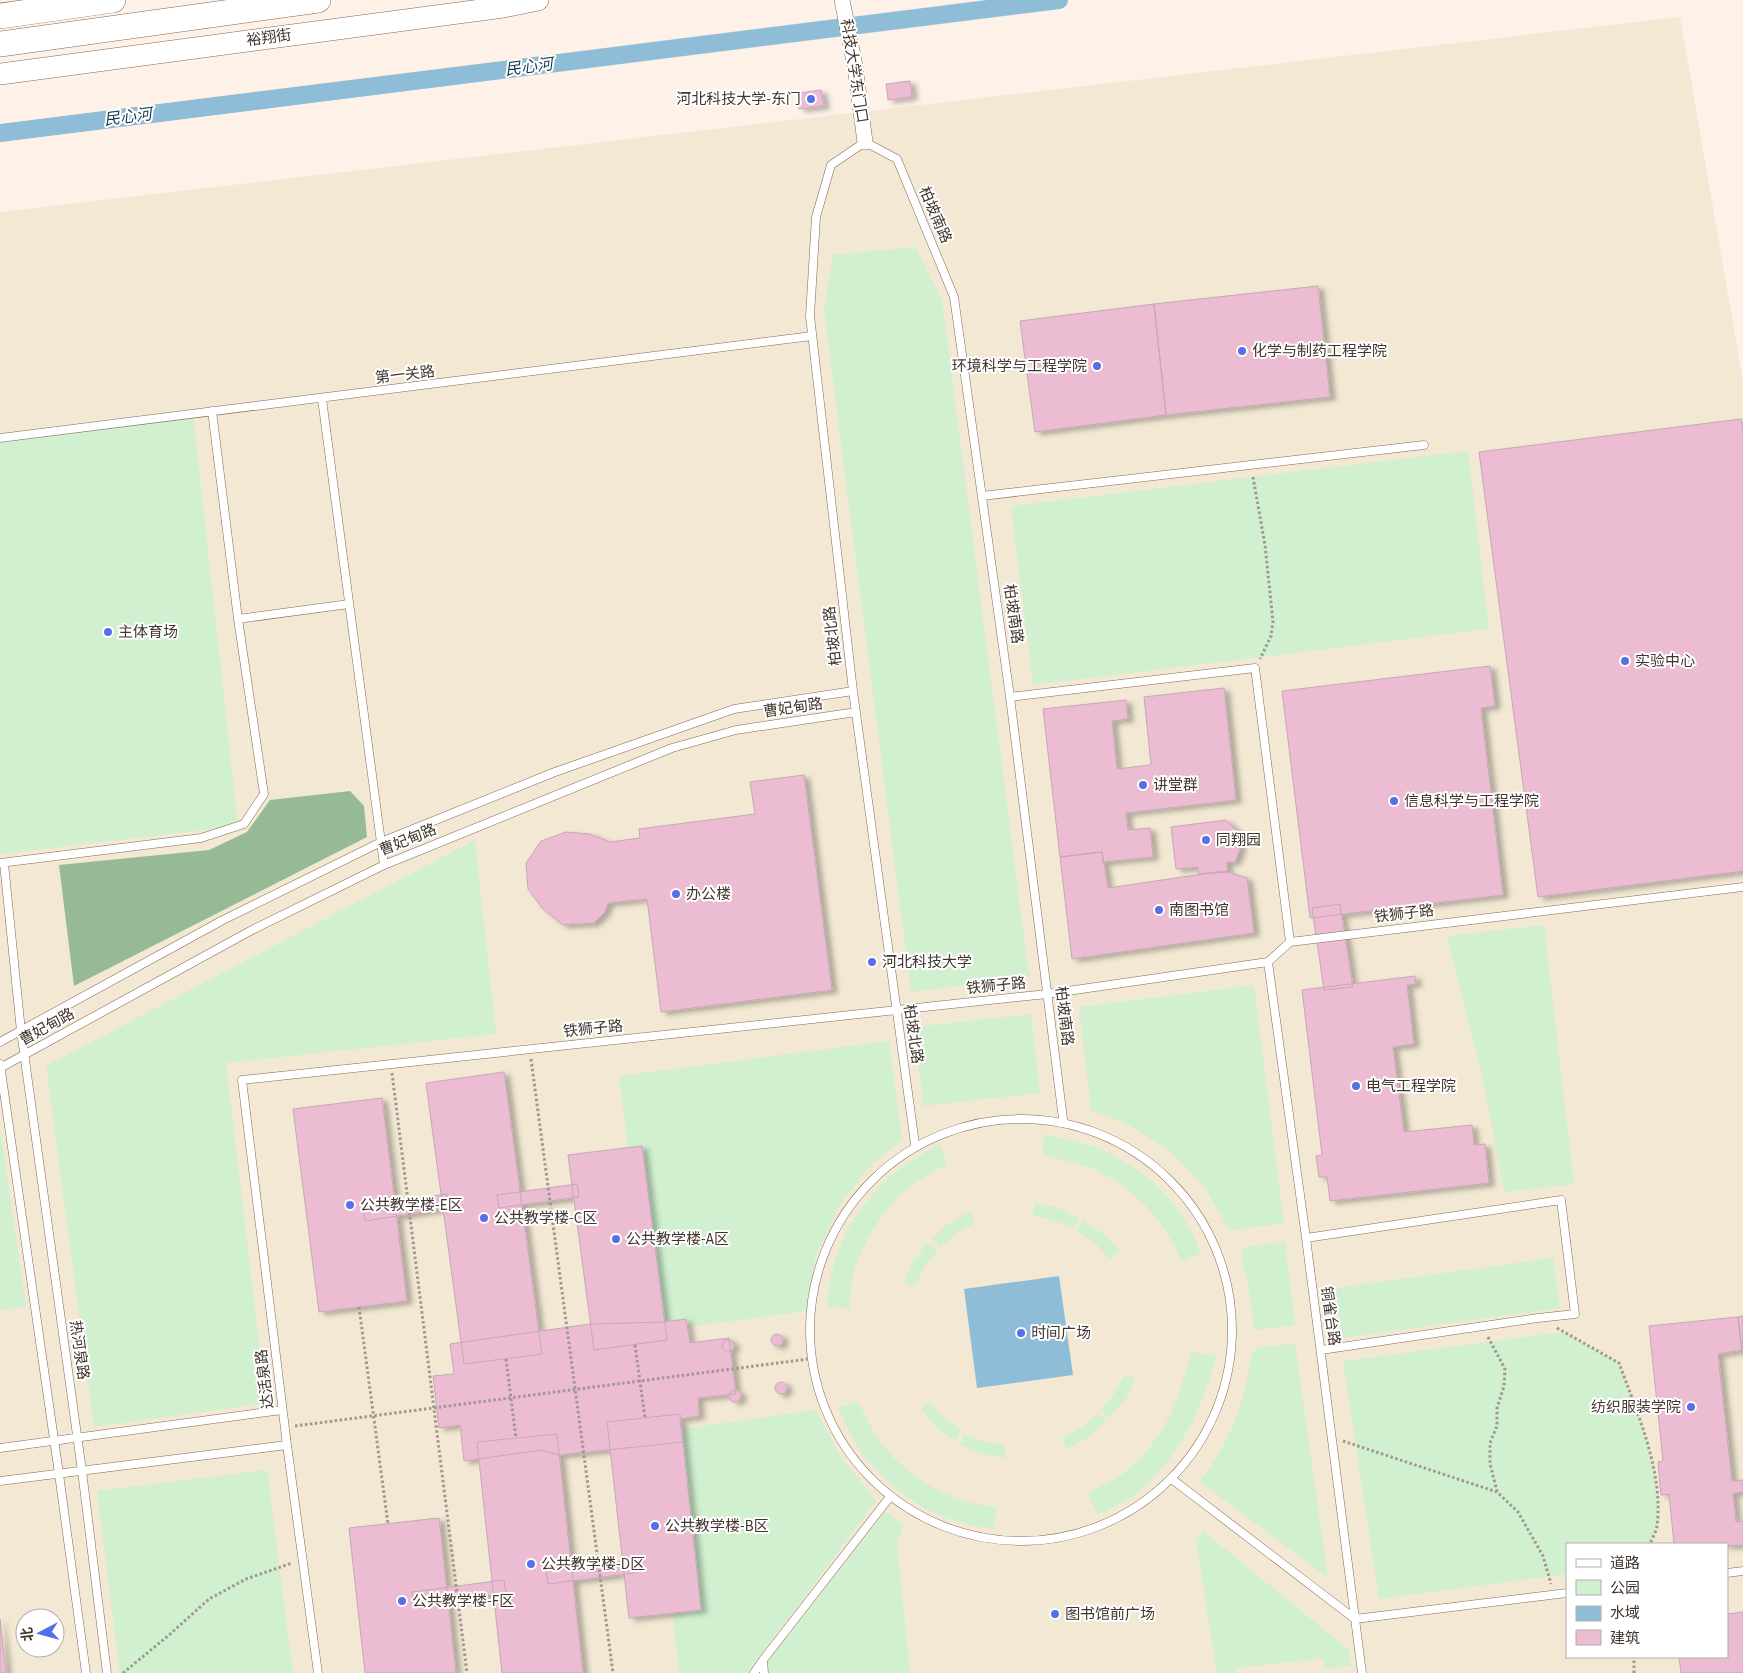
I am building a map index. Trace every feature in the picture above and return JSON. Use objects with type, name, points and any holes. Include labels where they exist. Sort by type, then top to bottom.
[{"type":"highway","points":[[0,16],[113,0]]},
{"type":"highway","points":[[0,44],[318,0]]},
{"type":"main road","name":"裕翔街","points":[[0,74],[494,8],[538,0]]},
{"type":"street","name":"科技大学东门口","points":[[842,0],[855,66],[865,142]]},
{"type":"lane","name":"柏坡北路","points":[[865,142],[832,165],[816,217],[810,316],[853,691],[915,1144]]},
{"type":"lane","name":"柏坡南路","points":[[865,142],[896,159],[954,297],[1010,697],[1064,1118]]},
{"type":"lane","name":"第一关路","points":[[0,438],[812,336]]},
{"type":"lane","points":[[322,399],[384,865]]},
{"type":"lane","points":[[2,863],[201,838],[244,824],[264,794],[238,619],[212,411]]},
{"type":"lane","points":[[982,496],[1424,445]]},
{"type":"lane","points":[[238,619],[349,604]]},
{"type":"lane","points":[[1010,697],[1255,668],[1290,942],[1268,962]]},
{"type":"lane","name":"曹妃甸路","points":[[0,1042],[224,920],[381,842],[555,772],[734,709],[853,691]]},
{"type":"lane","name":"曹妃甸路","points":[[0,1066],[24,1055],[252,930],[384,865],[672,748],[736,730],[856,712]]},
{"type":"lane","name":"热河泉路","points":[[2,863],[24,1055],[82,1472],[107,1673]]},
{"type":"lane","name":"铁狮子路","points":[[1290,942],[1743,887]]},
{"type":"lane","name":"铁狮子路","points":[[242,1080],[1047,994],[1268,962]]},
{"type":"lane","name":"铜雀台路","points":[[1268,962],[1362,1673]]},
{"type":"lane","points":[[0,1066],[86,1673]]},
{"type":"lane","name":"达活泉路","points":[[242,1080],[284,1428],[318,1673]]},
{"type":"lane","points":[[1017,1117],[1064,1118],[1146,1158],[1190,1205],[1221,1263],[1232,1332],[1222,1392],[1199,1439],[1173,1480],[1123,1519],[1051,1544],[978,1541],[931,1524],[889,1498],[859,1462],[827,1410],[812,1341],[818,1272],[844,1212],[890,1163],[915,1144],[965,1122],[1017,1117]]},
{"type":"lane","points":[[1306,1238],[1561,1200],[1576,1314],[1320,1350]]},
{"type":"lane","points":[[0,1448],[282,1410]]},
{"type":"lane","points":[[0,1481],[287,1445]]},
{"type":"lane","points":[[1173,1480],[1355,1619],[1566,1593]]},
{"type":"lane","points":[[754,1673],[889,1498]]},
{"type":"lane","points":[[1728,1573],[1743,1571]]},
{"type":"lane","points":[[763,1660],[764,1673]]},
{"type":"path","points":[[1251,465],[1265,546],[1273,622],[1271,636],[1255,668]]},
{"type":"path","points":[[530,1049],[613,1673]]},
{"type":"path","points":[[391,1064],[467,1673]]},
{"type":"path","points":[[359,1307],[388,1524]]},
{"type":"path","points":[[1538,1318],[1618,1363],[1642,1427],[1657,1485],[1657,1527],[1650,1543]]},
{"type":"path","points":[[1482,1326],[1505,1369],[1504,1386],[1497,1408],[1497,1426],[1490,1443],[1490,1464],[1497,1492]]},
{"type":"path","points":[[635,1345],[645,1418]]},
{"type":"path","points":[[506,1358],[516,1438]]},
{"type":"path","points":[[284,1428],[816,1358]]},
{"type":"path","points":[[1332,1437],[1497,1492],[1518,1512],[1543,1556],[1554,1594]]},
{"type":"path","points":[[123,1673],[209,1599],[246,1579],[302,1560]]},
{"type":"path","points":[[1634,1658],[1634,1673]]},
{"type":"shaded area","name":"河北科技大学","points":[[1680,17],[1743,381],[1743,1673],[0,1673],[0,212]]},
{"type":"green space","points":[[915,247],[942,299],[1029,976],[911,992],[824,310],[833,255]]},
{"type":"green space","name":"主体育场","points":[[193,414],[238,826],[0,854],[0,438]]},
{"type":"green space","points":[[1468,451],[1489,629],[1033,685],[1011,506]]},
{"type":"green space","points":[[350,791],[364,806],[367,837],[74,986],[59,865],[209,850],[247,832],[270,800]]},
{"type":"green space","points":[[475,840],[496,1034],[226,1063],[266,1403],[94,1427],[46,1066]]},
{"type":"green space","points":[[1544,925],[1574,1184],[1504,1192],[1482,1074],[1447,936]]},
{"type":"green space","points":[[1254,985],[1284,1223],[1230,1231],[1204,1187],[1169,1150],[1125,1123],[1091,1110],[1079,1007]]},
{"type":"green space","points":[[1031,1014],[1040,1093],[923,1106],[915,1027]]},
{"type":"green space","points":[[889,1041],[902,1140],[869,1167],[839,1206],[816,1255],[807,1311],[687,1327],[664,1322],[628,1148],[619,1076]]},
{"type":"green space","points":[[0,1126],[26,1307],[0,1310]]},
{"type":"green space","points":[[1044,1134],[1099,1148],[1148,1177],[1179,1211],[1201,1253],[1182,1262],[1166,1231],[1143,1203],[1123,1186],[1102,1173],[1079,1164],[1043,1155]]},
{"type":"green space","points":[[939,1144],[947,1164],[905,1191],[888,1208],[873,1229],[861,1252],[853,1275],[849,1309],[827,1306],[835,1259],[840,1245],[855,1218],[891,1175]]},
{"type":"green space","points":[[1035,1203],[1058,1208],[1080,1218],[1073,1228],[1053,1220],[1032,1215]]},
{"type":"green space","points":[[970,1212],[975,1223],[957,1233],[940,1247],[932,1238],[948,1224]]},
{"type":"green space","points":[[1083,1221],[1104,1234],[1120,1250],[1110,1259],[1095,1243],[1077,1231]]},
{"type":"green space","points":[[1285,1242],[1295,1325],[1258,1330],[1253,1326],[1249,1290],[1240,1254],[1244,1247]]},
{"type":"green space","points":[[927,1243],[938,1251],[925,1266],[914,1287],[903,1282],[914,1260]]},
{"type":"green space","points":[[1553,1258],[1560,1308],[1342,1338],[1335,1288]]},
{"type":"green space","points":[[1563,1332],[1619,1363],[1641,1422],[1657,1485],[1657,1526],[1650,1543],[1566,1543],[1566,1574],[1379,1599],[1343,1361]]},
{"type":"green space","points":[[1295,1344],[1328,1578],[1200,1482],[1220,1451],[1235,1421],[1245,1389],[1252,1353],[1259,1347]]},
{"type":"green space","points":[[1191,1352],[1216,1356],[1205,1392],[1190,1427],[1170,1459],[1140,1491],[1117,1506],[1098,1515],[1087,1493],[1119,1477],[1142,1457],[1162,1431],[1177,1401]]},
{"type":"green space","points":[[1125,1374],[1135,1379],[1126,1399],[1109,1418],[1100,1410],[1114,1394]]},
{"type":"green space","points":[[858,1401],[882,1444],[908,1471],[940,1492],[952,1497],[997,1508],[993,1529],[973,1526],[938,1515],[907,1497],[879,1473],[858,1447],[838,1408]]},
{"type":"green space","points":[[930,1402],[944,1418],[962,1430],[955,1441],[937,1428],[921,1409]]},
{"type":"green space","points":[[816,1410],[841,1457],[876,1501],[747,1673],[679,1673],[673,1613],[701,1610],[681,1429]]},
{"type":"green space","points":[[1098,1413],[1106,1422],[1087,1438],[1067,1449],[1062,1438],[1082,1427]]},
{"type":"green space","points":[[964,1434],[984,1442],[1005,1446],[1005,1458],[982,1454],[960,1445]]},
{"type":"green space","points":[[267,1470],[293,1673],[120,1673],[97,1491]]},
{"type":"green space","points":[[886,1511],[903,1525],[897,1544],[910,1673],[769,1673],[767,1663]]},
{"type":"green space","points":[[1203,1531],[1349,1650],[1351,1666],[1325,1669],[1324,1658],[1237,1668],[1237,1673],[1217,1673],[1196,1541]]},
{"type":"water","points":[[1059,1276],[1073,1375],[977,1388],[964,1289]]},
{"type":"building","points":[[910,81],[912,97],[888,100],[886,84]]},
{"type":"building","name":"河北科技大学-东门","points":[[821,90],[824,106],[799,109],[799,93]]},
{"type":"building","name":"化学与制药工程学院","points":[[1318,286],[1330,397],[1166,415],[1154,304]]},
{"type":"building","name":"环境科学与工程学院","points":[[1154,304],[1166,415],[1035,432],[1027,374],[1034,373],[1031,359],[1025,359],[1020,321]]},
{"type":"building","name":"实验中心","points":[[1741,419],[1743,428],[1743,871],[1538,897],[1479,452]]},
{"type":"building","name":"信息科学与工程学院","points":[[1490,666],[1495,706],[1481,708],[1503,895],[1310,918],[1282,691]]},
{"type":"building","name":"讲堂群","points":[[1224,688],[1236,800],[1126,813],[1128,830],[1150,828],[1153,857],[1103,862],[1102,852],[1060,857],[1043,709],[1126,700],[1128,719],[1112,721],[1117,769],[1151,765],[1144,697]]},
{"type":"building","name":"办公楼","points":[[804,775],[832,990],[661,1012],[647,899],[608,903],[605,912],[594,923],[563,925],[542,908],[528,889],[526,863],[541,841],[566,832],[590,834],[610,842],[640,838],[639,829],[755,814],[750,782]]},
{"type":"building","name":"同翔园","points":[[1226,820],[1238,832],[1240,849],[1235,862],[1227,862],[1227,872],[1198,874],[1198,867],[1176,869],[1171,827]]},
{"type":"building","name":"南图书馆","points":[[1102,852],[1108,888],[1223,871],[1247,878],[1254,933],[1072,959],[1060,857]]},
{"type":"building","points":[[1340,904],[1353,987],[1324,990],[1312,908]]},
{"type":"building","name":"电气工程学院","points":[[1415,976],[1416,984],[1407,985],[1414,1044],[1393,1047],[1404,1132],[1472,1125],[1474,1145],[1485,1144],[1489,1183],[1330,1201],[1327,1177],[1319,1177],[1316,1156],[1322,1155],[1302,990]]},
{"type":"building","name":"公共教学楼-C区","points":[[504,1072],[542,1354],[464,1364],[426,1083]]},
{"type":"building","name":"公共教学楼-E区","points":[[382,1098],[407,1301],[319,1312],[293,1109]]},
{"type":"building","name":"公共教学楼-A区","points":[[642,1146],[667,1340],[594,1350],[568,1155]]},
{"type":"building","points":[[577,1184],[579,1197],[499,1208],[497,1195]]},
{"type":"building","points":[[447,1194],[449,1208],[365,1221],[362,1207]]},
{"type":"building","points":[[1743,1316],[1743,1350],[1742,1350],[1738,1317]]},
{"type":"building","name":"纺织服装学院","points":[[1738,1317],[1742,1350],[1718,1354],[1732,1481],[1743,1480],[1743,1492],[1733,1493],[1736,1522],[1743,1521],[1743,1545],[1728,1546],[1728,1543],[1674,1543],[1669,1494],[1661,1495],[1658,1462],[1663,1461],[1649,1326]]},
{"type":"building","points":[[686,1319],[690,1343],[729,1338],[736,1394],[698,1398],[699,1416],[680,1419],[683,1442],[559,1455],[542,1450],[464,1461],[460,1425],[439,1428],[433,1376],[454,1374],[450,1344],[590,1324],[664,1322]]},
{"type":"building","points":[[775,1334],[779,1334],[783,1340],[779,1346],[775,1346],[771,1342],[771,1338]]},
{"type":"building","points":[[726,1340],[730,1340],[734,1346],[730,1352],[726,1352],[722,1348],[722,1344]]},
{"type":"building","points":[[779,1382],[783,1382],[787,1388],[783,1394],[779,1394],[775,1390],[775,1386]]},
{"type":"building","points":[[733,1390],[737,1390],[741,1396],[737,1402],[733,1402],[729,1398],[729,1394]]},
{"type":"building","name":"公共教学楼-B区","points":[[680,1414],[701,1610],[629,1618],[607,1422]]},
{"type":"building","name":"公共教学楼-D区","points":[[557,1434],[583,1673],[502,1673],[477,1442]]},
{"type":"building","name":"公共教学楼-F区","points":[[439,1518],[456,1673],[365,1673],[349,1528]]},
{"type":"building","points":[[632,1560],[634,1573],[548,1584],[546,1571]]},
{"type":"building","points":[[504,1580],[506,1593],[414,1606],[412,1592]]},
{"type":"building","points":[[1743,1612],[1743,1673],[1681,1673],[1679,1658],[1728,1658],[1728,1614]]},
{"type":"building","points":[[0,1619],[6,1673],[0,1673]]},
{"type":"waterway","name":"民心河","points":[[0,133],[1059,0]]},
{"type":"place","name":"河北科技大学-东门","points":[[811,99]]},
{"type":"place","name":"化学与制药工程学院","points":[[1242,351]]},
{"type":"place","name":"环境科学与工程学院","points":[[1097,366]]},
{"type":"place","name":"主体育场","points":[[108,632]]},
{"type":"place","name":"实验中心","points":[[1625,661]]},
{"type":"place","name":"讲堂群","points":[[1143,785]]},
{"type":"place","name":"信息科学与工程学院","points":[[1394,801]]},
{"type":"place","name":"同翔园","points":[[1206,840]]},
{"type":"place","name":"办公楼","points":[[676,894]]},
{"type":"place","name":"南图书馆","points":[[1159,910]]},
{"type":"place","name":"河北科技大学","points":[[872,962]]},
{"type":"place","name":"电气工程学院","points":[[1356,1086]]},
{"type":"place","name":"公共教学楼-E区","points":[[350,1205]]},
{"type":"place","name":"公共教学楼-C区","points":[[484,1218]]},
{"type":"place","name":"公共教学楼-A区","points":[[616,1239]]},
{"type":"place","name":"时间广场","points":[[1021,1333]]},
{"type":"place","name":"纺织服装学院","points":[[1691,1407]]},
{"type":"place","name":"公共教学楼-B区","points":[[655,1526]]},
{"type":"place","name":"公共教学楼-D区","points":[[531,1564]]},
{"type":"place","name":"公共教学楼-F区","points":[[402,1601]]},
{"type":"place","name":"图书馆前广场","points":[[1055,1614]]}]
